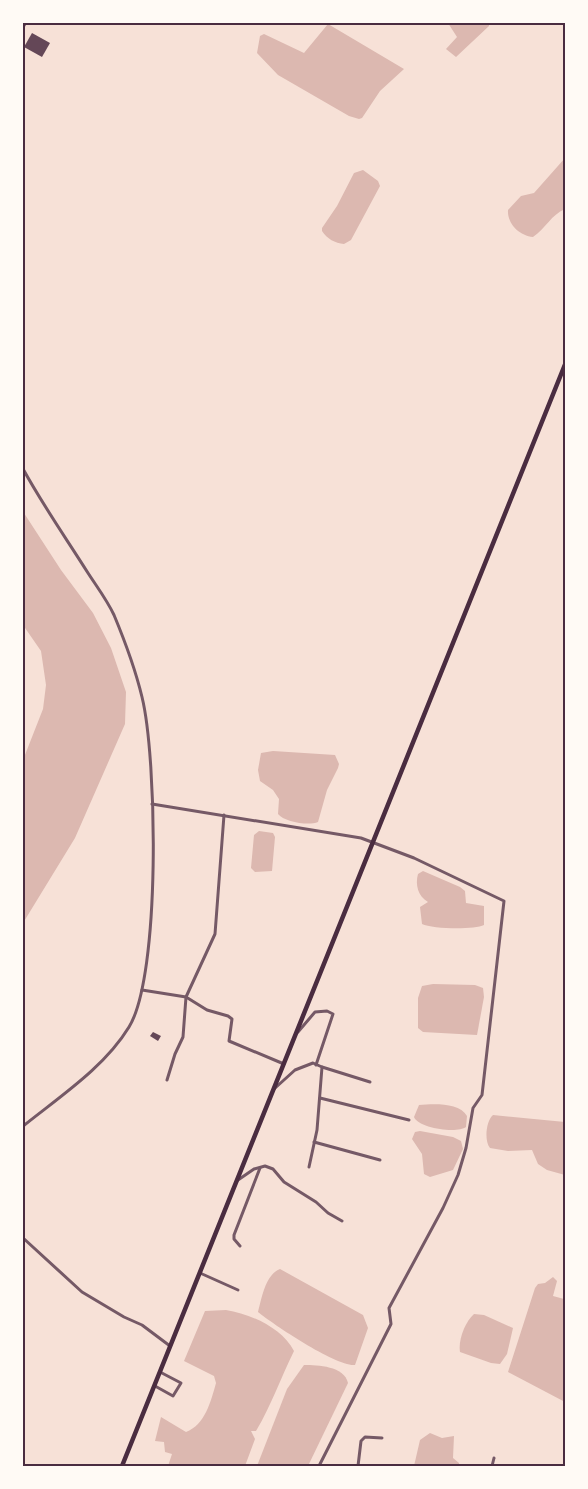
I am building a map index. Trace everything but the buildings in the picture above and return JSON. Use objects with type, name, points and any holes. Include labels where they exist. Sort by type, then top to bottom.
[{"type":"main road","points":[[122,1466],[566,362]]},
{"type":"street","points":[[22,29],[26,22]]},
{"type":"street","points":[[22,467],[115,618],[142,698],[152,765],[150,931],[142,990],[131,1024],[121,1040],[87,1075],[22,1127]]},
{"type":"street","points":[[152,804],[351,836],[414,858],[504,901],[482,1095],[473,1108],[461,1167],[443,1208],[389,1308],[391,1324],[319,1466]]},
{"type":"street","points":[[167,1080],[183,1037],[186,997],[215,934],[224,815]]},
{"type":"street","points":[[142,990],[186,997],[207,1010],[228,1016],[232,1019],[229,1041],[284,1064]]},
{"type":"street","points":[[296,1035],[315,1012],[327,1011],[333,1014],[316,1065]]},
{"type":"street","points":[[274,1089],[301,1067],[312,1063],[370,1082]]},
{"type":"street","points":[[309,1167],[320,1098],[322,1067]]},
{"type":"street","points":[[320,1098],[409,1120]]},
{"type":"street","points":[[314,1142],[380,1160]]},
{"type":"street","points":[[237,1180],[251,1170],[260,1167],[277,1172],[284,1182],[342,1221]]},
{"type":"street","points":[[240,1246],[234,1239],[234,1235],[260,1167]]},
{"type":"street","points":[[22,1237],[82,1292],[124,1317],[142,1325],[171,1346]]},
{"type":"street","points":[[200,1273],[238,1290]]},
{"type":"street","points":[[155,1386],[173,1396],[181,1383],[160,1372]]},
{"type":"street","points":[[358,1466],[360,1441],[365,1437],[382,1438]]},
{"type":"street","points":[[492,1466],[494,1458]]},
{"type":"shaded area","points":[[489,22],[489,26],[456,57],[446,49],[457,37],[448,23]]},
{"type":"shaded area","points":[[328,24],[404,69],[380,91],[362,118],[349,116],[278,75],[257,53],[260,36],[264,34],[304,53]]},
{"type":"shaded area","points":[[565,158],[565,209],[533,237],[519,232],[510,220],[508,210],[521,196],[534,193]]},
{"type":"shaded area","points":[[363,170],[378,181],[380,186],[351,240],[344,244],[334,242],[324,234],[322,228],[337,206],[354,173]]},
{"type":"shaded area","points":[[22,510],[61,570],[93,613],[111,648],[126,692],[125,724],[75,838],[23,923],[23,760],[43,709],[46,685],[41,651],[23,625]]},
{"type":"shaded area","points":[[273,751],[335,755],[339,764],[338,768],[327,790],[318,822],[309,824],[297,822],[281,817],[278,814],[279,799],[273,790],[260,781],[258,770],[261,753]]},
{"type":"shaded area","points":[[259,831],[273,833],[275,837],[272,871],[255,872],[251,868],[254,835]]},
{"type":"shaded area","points":[[423,871],[460,887],[465,891],[466,903],[484,906],[484,925],[472,928],[453,928],[422,924],[420,907],[428,902],[418,890],[417,882],[418,874]]},
{"type":"shaded area","points":[[433,984],[475,985],[483,988],[484,997],[477,1035],[423,1032],[418,1028],[418,998],[422,986]]},
{"type":"shaded area","points":[[419,1105],[445,1105],[458,1108],[467,1116],[466,1127],[447,1130],[423,1124],[414,1117]]},
{"type":"shaded area","points":[[493,1115],[565,1122],[565,1175],[547,1170],[538,1164],[532,1150],[508,1151],[490,1148],[487,1141],[487,1131]]},
{"type":"shaded area","points":[[420,1131],[453,1137],[461,1141],[463,1149],[453,1170],[430,1177],[424,1174],[422,1154],[412,1139],[415,1132]]},
{"type":"shaded area","points":[[280,1269],[363,1315],[368,1328],[355,1365],[346,1364],[321,1353],[258,1312],[271,1276]]},
{"type":"shaded area","points":[[553,1277],[557,1281],[553,1296],[564,1299],[565,1293],[565,1402],[508,1372],[535,1288],[538,1284],[545,1283]]},
{"type":"shaded area","points":[[226,1310],[265,1323],[282,1335],[294,1351],[256,1431],[251,1431],[255,1439],[245,1466],[168,1466],[172,1454],[165,1452],[164,1442],[155,1441],[161,1417],[186,1432],[193,1429],[203,1418],[216,1383],[214,1376],[184,1361],[205,1311]]},
{"type":"shaded area","points":[[474,1314],[484,1315],[513,1328],[507,1354],[500,1364],[491,1363],[460,1352],[463,1332]]},
{"type":"shaded area","points":[[304,1365],[323,1366],[336,1370],[346,1377],[348,1383],[308,1466],[257,1466],[287,1389]]},
{"type":"shaded area","points":[[430,1433],[442,1438],[454,1436],[453,1458],[459,1463],[459,1466],[414,1466],[420,1440]]}]
